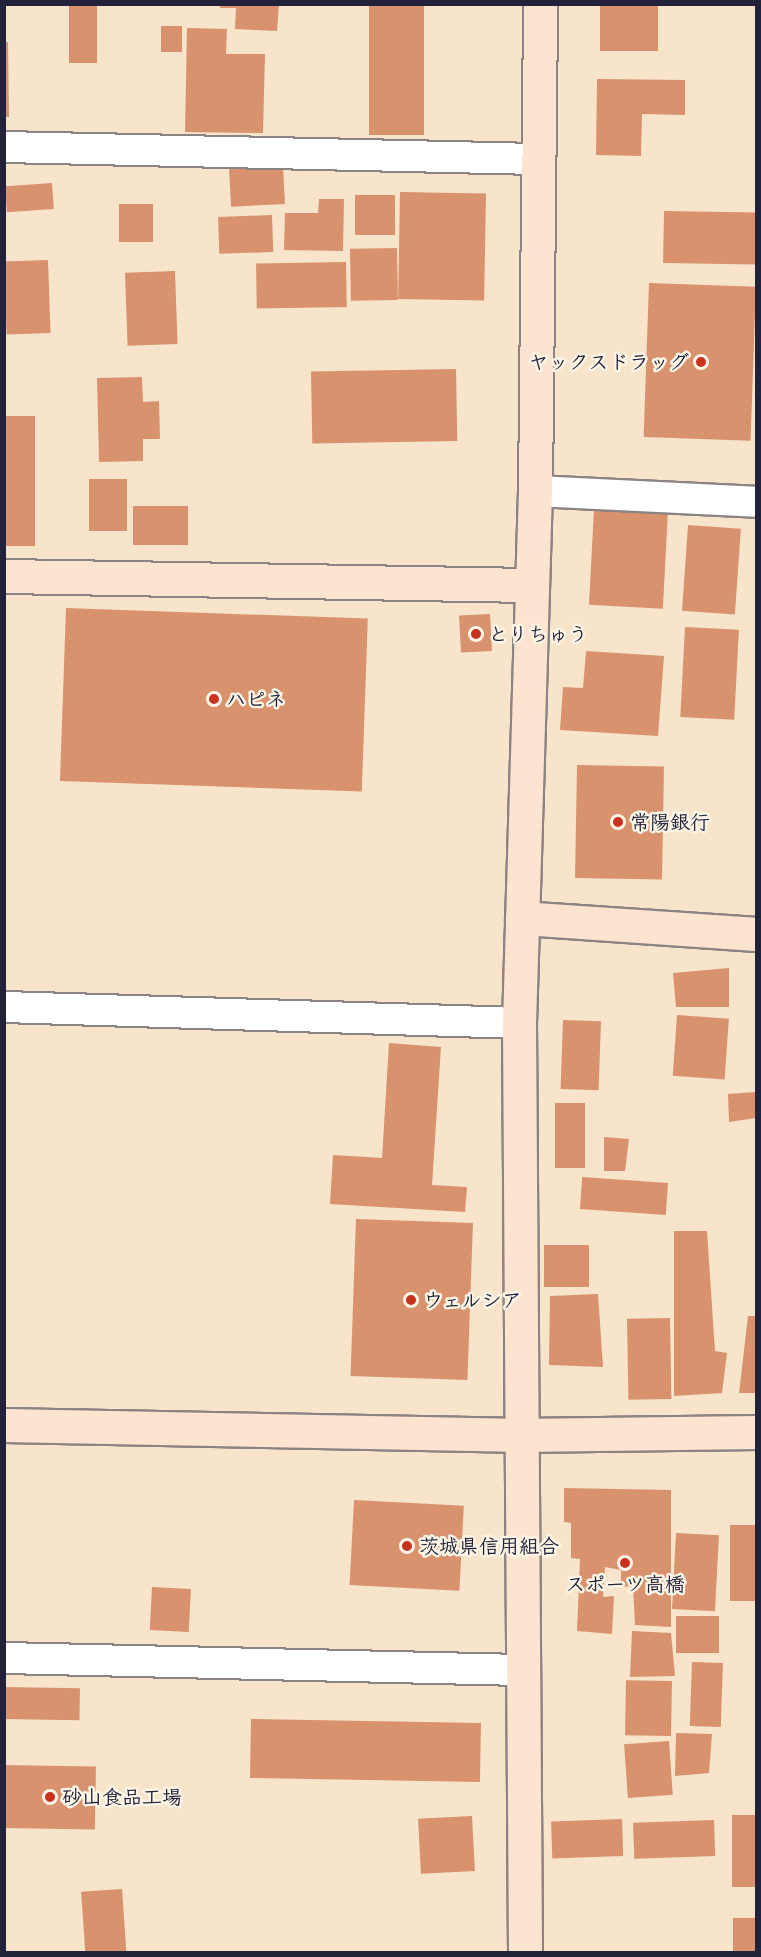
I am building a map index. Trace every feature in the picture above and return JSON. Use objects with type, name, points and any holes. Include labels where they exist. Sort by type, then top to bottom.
[{"type":"street","points":[[525,1953],[519,1436],[519,1023],[535,492],[540,4]]},
{"type":"street","points":[[4,147],[537,159]]},
{"type":"street","points":[[535,492],[756,502]]},
{"type":"street","points":[[4,576],[531,585]]},
{"type":"street","points":[[522,918],[756,934]]},
{"type":"street","points":[[4,1007],[519,1023]]},
{"type":"street","points":[[4,1425],[519,1436],[756,1432]]},
{"type":"street","points":[[4,1658],[522,1670]]},
{"type":"building","points":[[69,4],[97,4],[97,63],[69,63]]},
{"type":"building","points":[[220,4],[279,4],[277,31],[235,29],[236,8],[220,8]]},
{"type":"building","points":[[369,4],[424,4],[424,135],[369,135]]},
{"type":"building","points":[[600,4],[658,4],[658,51],[600,51]]},
{"type":"building","points":[[161,26],[182,26],[182,52],[161,52]]},
{"type":"building","points":[[187,28],[227,29],[226,54],[265,54],[263,133],[185,132]]},
{"type":"building","points":[[4,42],[8,42],[9,117],[4,117]]},
{"type":"building","points":[[597,79],[685,80],[685,115],[642,114],[641,156],[596,155]]},
{"type":"building","points":[[283,166],[285,204],[231,207],[229,169]]},
{"type":"building","points":[[52,183],[54,209],[7,212],[5,186]]},
{"type":"building","points":[[400,192],[486,194],[484,300],[398,299]]},
{"type":"building","points":[[355,195],[395,195],[395,235],[355,235]]},
{"type":"building","points":[[319,199],[344,199],[343,251],[284,250],[285,213],[318,213]]},
{"type":"building","points":[[119,204],[153,204],[153,242],[119,242]]},
{"type":"building","points":[[664,211],[756,213],[755,265],[663,263]]},
{"type":"building","points":[[272,215],[273,252],[219,254],[218,217]]},
{"type":"building","points":[[397,248],[398,300],[351,301],[350,249]]},
{"type":"building","points":[[48,260],[51,333],[7,334],[4,262]]},
{"type":"building","points":[[346,262],[347,307],[257,309],[256,264]]},
{"type":"building","points":[[175,271],[178,344],[128,346],[125,273]]},
{"type":"building","name":"ヤックスドラッグ","points":[[649,283],[756,287],[751,441],[644,437]]},
{"type":"building","points":[[456,369],[457,441],[312,444],[311,372]]},
{"type":"building","points":[[142,377],[143,402],[159,401],[160,439],[143,439],[143,461],[99,462],[97,378]]},
{"type":"building","points":[[4,416],[35,416],[35,546],[4,546]]},
{"type":"building","points":[[89,479],[127,479],[127,531],[89,531]]},
{"type":"building","points":[[133,506],[188,506],[188,545],[133,545]]},
{"type":"building","points":[[594,509],[668,513],[663,609],[589,605]]},
{"type":"building","points":[[688,525],[741,529],[735,614],[682,611]]},
{"type":"building","name":"ハピネ","points":[[66,608],[368,619],[362,791],[60,781]]},
{"type":"building","name":"とりちゅう","points":[[490,614],[492,651],[461,653],[459,616]]},
{"type":"building","points":[[685,627],[739,630],[734,720],[680,717]]},
{"type":"building","points":[[586,651],[664,656],[658,736],[560,730],[563,687],[583,688]]},
{"type":"building","name":"常陽銀行","points":[[577,765],[664,767],[662,880],[575,878]]},
{"type":"building","points":[[729,968],[729,1007],[676,1007],[673,973]]},
{"type":"building","points":[[677,1015],[729,1019],[725,1079],[673,1076]]},
{"type":"building","points":[[563,1020],[601,1021],[599,1090],[561,1089]]},
{"type":"building","points":[[389,1043],[441,1047],[432,1185],[467,1187],[465,1212],[330,1204],[333,1155],[382,1158]]},
{"type":"building","points":[[756,1092],[756,1118],[729,1122],[728,1094]]},
{"type":"building","points":[[555,1103],[585,1103],[585,1168],[555,1168]]},
{"type":"building","points":[[604,1137],[629,1139],[625,1171],[604,1171]]},
{"type":"building","points":[[582,1177],[668,1183],[666,1215],[580,1209]]},
{"type":"building","name":"ウェルシア","points":[[356,1219],[473,1223],[467,1380],[351,1376]]},
{"type":"building","points":[[674,1231],[707,1231],[715,1351],[727,1353],[722,1393],[674,1396]]},
{"type":"building","points":[[544,1245],[589,1245],[589,1287],[544,1287]]},
{"type":"building","points":[[598,1294],[603,1367],[549,1365],[550,1296]]},
{"type":"building","points":[[748,1316],[756,1316],[756,1393],[739,1393]]},
{"type":"building","points":[[670,1318],[671,1399],[628,1400],[627,1319]]},
{"type":"building","name":"スポーツ高橋","points":[[564,1488],[671,1490],[671,1627],[635,1625],[633,1586],[621,1587],[621,1570],[605,1567],[603,1597],[614,1596],[612,1634],[577,1631],[580,1559],[571,1558],[571,1523],[564,1522]]},
{"type":"building","name":"茨城県信用組合","points":[[354,1500],[464,1506],[459,1591],[350,1585]]},
{"type":"building","points":[[730,1525],[756,1525],[756,1601],[730,1601]]},
{"type":"building","points":[[676,1533],[719,1535],[715,1611],[672,1609]]},
{"type":"building","points":[[152,1587],[191,1589],[189,1632],[150,1630]]},
{"type":"building","points":[[676,1616],[719,1616],[719,1653],[676,1653]]},
{"type":"building","points":[[632,1631],[671,1633],[675,1676],[630,1677]]},
{"type":"building","points":[[692,1662],[723,1663],[721,1727],[690,1726]]},
{"type":"building","points":[[626,1680],[672,1681],[671,1736],[625,1735]]},
{"type":"building","points":[[4,1687],[80,1688],[79,1720],[4,1719]]},
{"type":"building","points":[[251,1719],[481,1723],[480,1782],[250,1778]]},
{"type":"building","points":[[676,1733],[712,1734],[709,1773],[675,1776]]},
{"type":"building","points":[[669,1741],[673,1795],[628,1798],[624,1744]]},
{"type":"building","name":"砂山食品工場","points":[[4,1765],[96,1767],[95,1830],[4,1828]]},
{"type":"building","points":[[732,1815],[756,1815],[756,1887],[732,1887]]},
{"type":"building","points":[[472,1816],[475,1871],[421,1874],[418,1819]]},
{"type":"building","points":[[622,1819],[623,1856],[552,1858],[551,1821]]},
{"type":"building","points":[[714,1820],[715,1856],[634,1859],[633,1823]]},
{"type":"building","points":[[122,1889],[126,1952],[85,1952],[81,1892]]},
{"type":"building","points":[[733,1918],[756,1918],[756,1952],[733,1952]]},
{"type":"place","name":"ヤックスドラッグ","points":[[701,362]]},
{"type":"place","name":"とりちゅう","points":[[476,634]]},
{"type":"place","name":"ハピネ","points":[[214,699]]},
{"type":"place","name":"常陽銀行","points":[[618,822]]},
{"type":"place","name":"ウェルシア","points":[[411,1300]]},
{"type":"place","name":"茨城県信用組合","points":[[407,1546]]},
{"type":"place","name":"スポーツ高橋","points":[[625,1563]]},
{"type":"place","name":"砂山食品工場","points":[[50,1797]]}]
